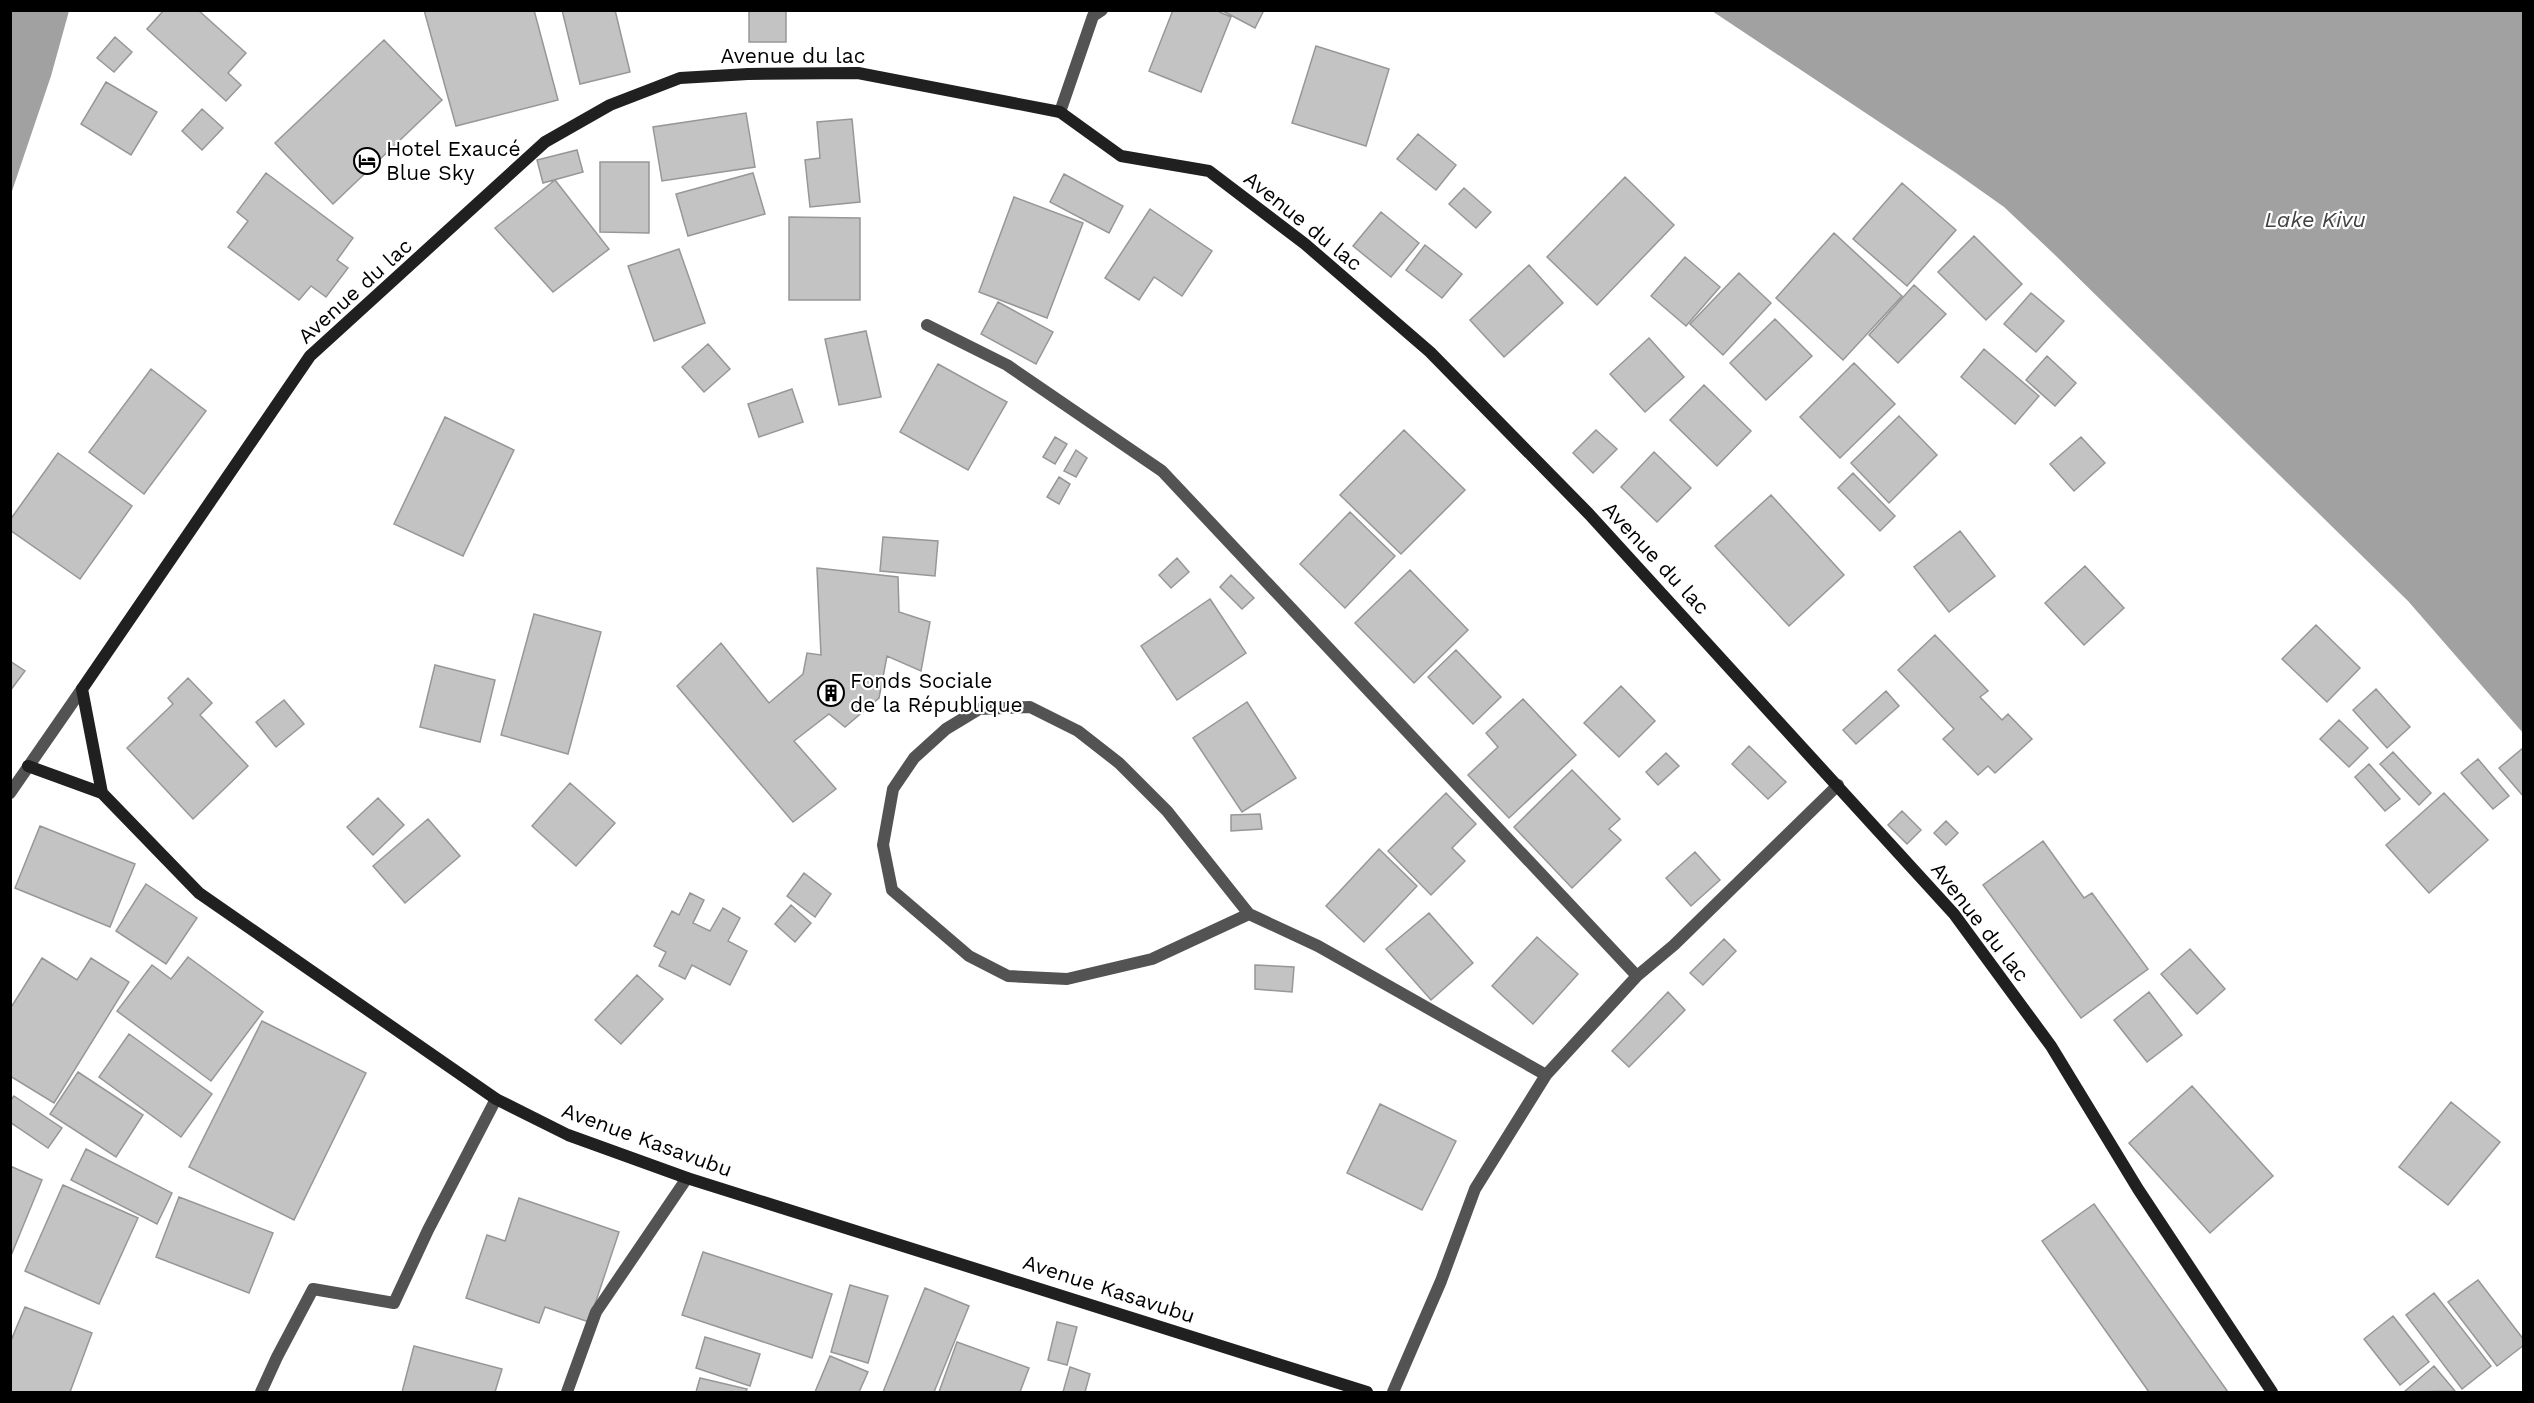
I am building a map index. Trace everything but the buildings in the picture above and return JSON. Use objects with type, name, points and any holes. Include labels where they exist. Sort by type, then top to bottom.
[{"type":"street","points":[[1060,112],[1093,16],[1102,10]]},
{"type":"street","name":"Avenue du lac","points":[[82,689],[310,356],[545,142],[610,105],[680,78],[748,74],[858,73],[1060,112],[1121,156],[1209,171],[1305,244],[1430,352],[1589,514],[1954,914],[2051,1046],[2138,1189],[2272,1392]]},
{"type":"street","points":[[927,325],[1007,365],[1162,471],[1637,976]]},
{"type":"street","points":[[10,793],[82,689]]},
{"type":"street","points":[[82,689],[102,793]]},
{"type":"street","points":[[1249,914],[1152,959],[1067,978],[1008,976],[969,956],[892,890],[883,845],[893,789],[914,758],[946,729],[971,714],[980,709],[1030,707],[1078,731],[1119,763],[1167,811],[1249,914],[1318,946],[1546,1075]]},
{"type":"street","points":[[28,766],[102,793]]},
{"type":"street","points":[[1393,1392],[1441,1281],[1475,1189],[1546,1075],[1637,976],[1674,945],[1838,785]]},
{"type":"street","name":"Avenue Kasavubu","points":[[102,793],[199,893],[496,1099],[568,1135],[687,1178],[1367,1392]]},
{"type":"street","points":[[261,1392],[313,1289],[394,1303],[428,1230],[496,1099]]},
{"type":"street","points":[[567,1392],[596,1312],[687,1178]]},
{"type":"water","points":[[11,10],[69,11],[51,76],[11,194]]},
{"type":"water","name":"Lake Kivu","points":[[1712,11],[2523,11],[2523,733],[2408,601],[2004,207]]},
{"type":"place","name":"Hotel Exaucé Blue Sky","points":[[367,161]]},
{"type":"place","name":"Fonds Sociale de la République","points":[[831,693]]}]
